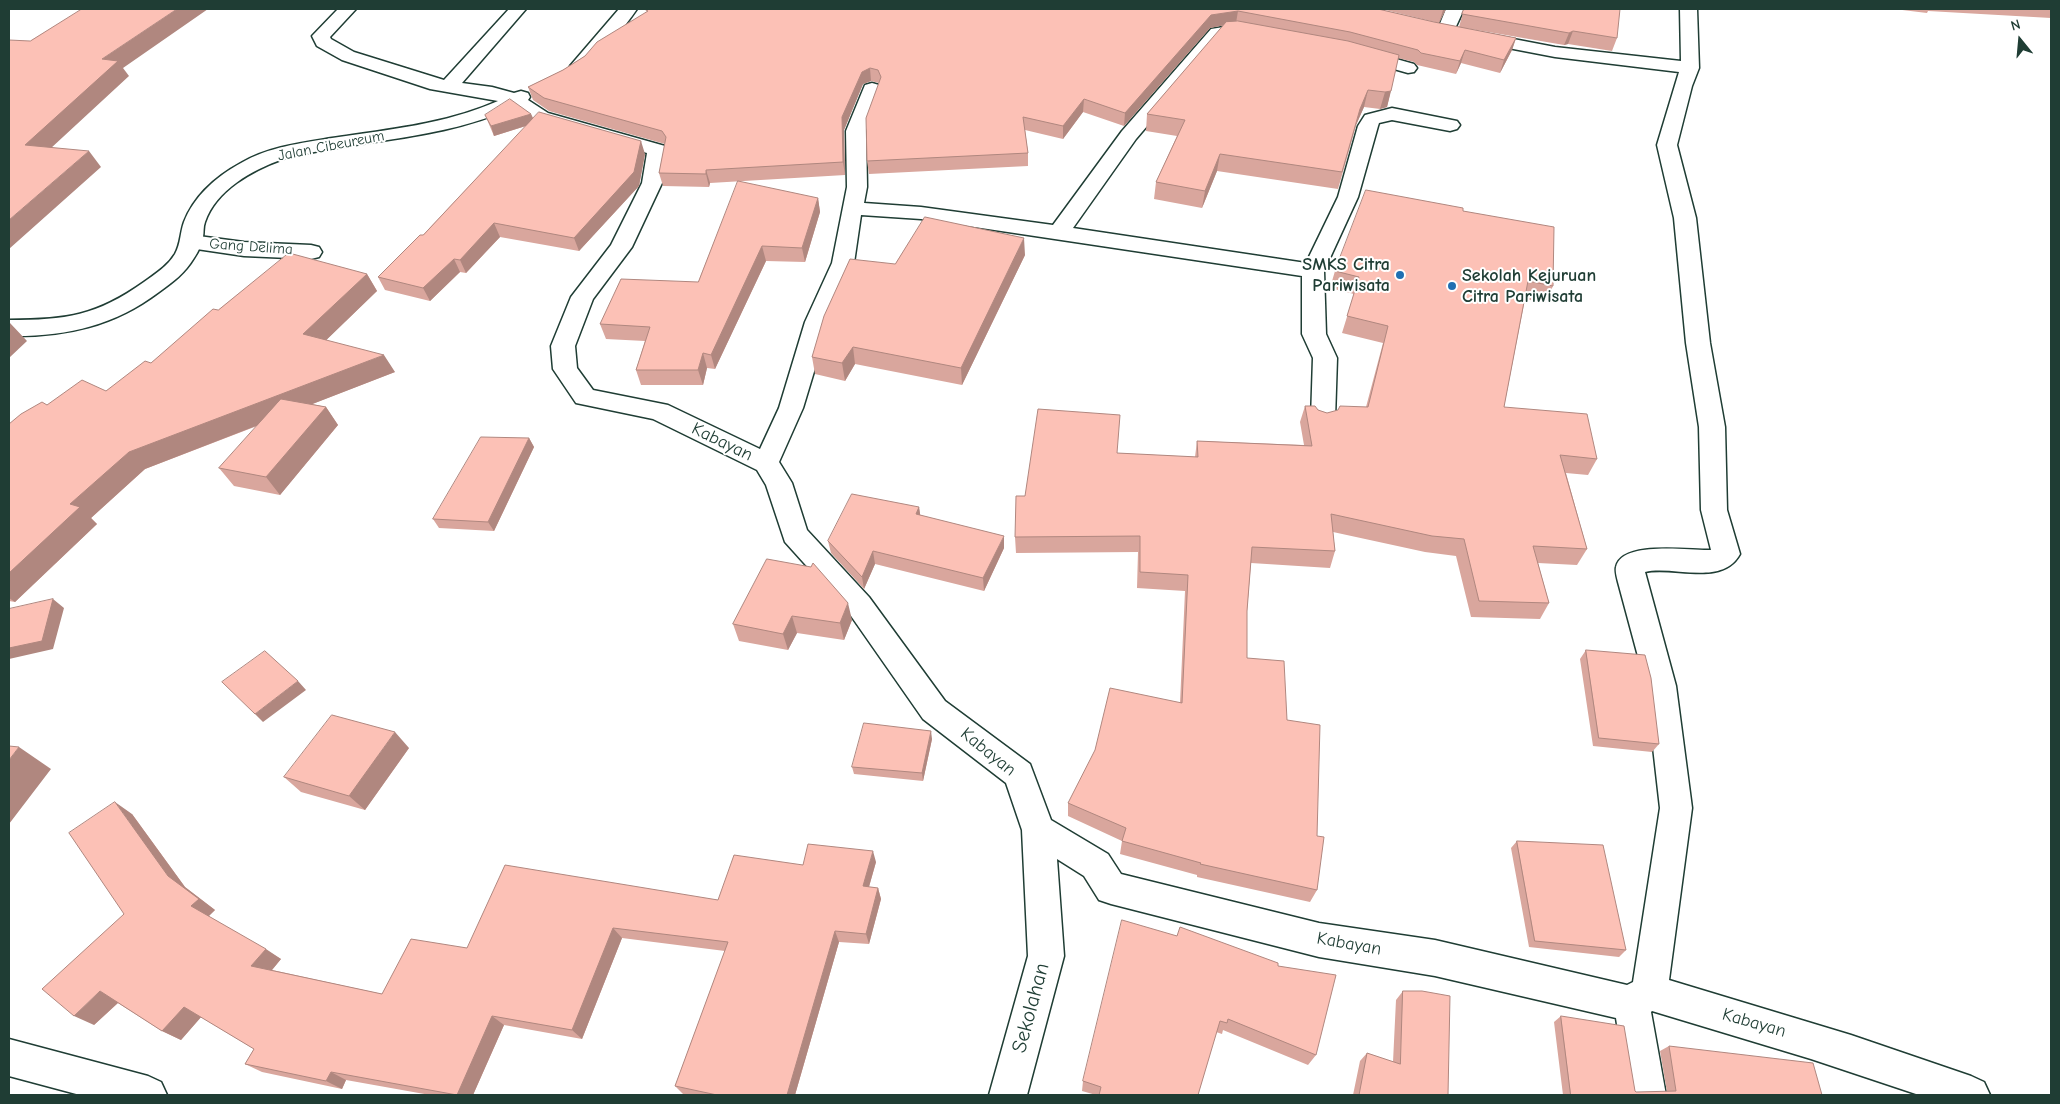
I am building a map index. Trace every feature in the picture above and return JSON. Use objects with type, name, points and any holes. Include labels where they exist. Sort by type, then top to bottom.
[{"type":"street","points":[[346,9],[321,36],[323,42],[348,56],[448,87],[492,93],[529,93]]},
{"type":"street","points":[[448,87],[518,9]]},
{"type":"street","points":[[565,75],[589,57],[628,9]]},
{"type":"street","points":[[1446,30],[1455,9]]},
{"type":"street","points":[[1647,1095],[1640,998],[1676,808],[1661,686],[1632,582],[1630,567],[1642,560],[1715,561],[1726,554],[1714,510],[1712,426],[1698,343],[1685,218],[1667,146],[1683,86],[1690,68],[1689,9]]},
{"type":"street","points":[[1058,232],[1129,135],[1217,33],[1221,31],[1232,13]]},
{"type":"street","points":[[1428,27],[1555,52],[1690,68]]},
{"type":"street","points":[[1221,31],[1236,30],[1270,37]]},
{"type":"street","points":[[1348,50],[1408,68]]},
{"type":"street","points":[[766,463],[791,408],[817,322],[843,263],[856,187],[856,131],[872,88]]},
{"type":"street","name":"Kabayan","points":[[529,93],[541,117],[658,150],[652,183],[621,246],[582,297],[563,346],[566,369],[585,397],[658,412],[766,463],[779,482],[795,535],[859,605],[934,710],[1018,774],[1038,830],[1096,865],[1111,888],[1319,940],[1435,958],[1640,998],[1810,1039],[1893,1066],[1971,1095]]},
{"type":"street","name":"Jalan Cibeureum","points":[[9,328],[40,329],[69,325],[98,318],[129,304],[171,272],[182,260],[192,242],[194,222],[209,197],[237,173],[258,162],[308,148],[436,126],[487,111],[529,93]]},
{"type":"street","points":[[1323,419],[1324,358],[1314,334],[1313,271],[1348,197],[1368,126],[1372,119],[1392,114],[1450,125]]},
{"type":"street","points":[[852,208],[921,213],[1313,271]]},
{"type":"street","name":"Gang Delima","points":[[192,242],[244,249],[311,252]]},
{"type":"street","name":"Sekolahan","points":[[1008,1095],[1046,956],[1038,830]]},
{"type":"street","points":[[9,1057],[148,1095]]},
{"type":"building","points":[[82,9],[177,9],[102,59],[118,61],[25,145],[89,151],[9,220],[9,40],[30,41]]},
{"type":"building","points":[[1378,9],[1516,38],[1504,60],[1465,50],[1460,61],[1421,53],[1418,50],[1350,32],[1238,11],[1211,15],[1125,113],[1084,99],[1063,126],[1023,117],[1028,153],[867,161],[866,118],[881,77],[878,70],[870,68],[862,72],[842,117],[843,162],[706,170],[706,174],[659,173],[666,137],[662,131],[544,98],[528,87],[563,70],[585,56],[597,42],[648,11],[646,10]]},
{"type":"building","points":[[1464,9],[1620,9],[1617,38],[1573,31],[1569,33],[1462,14]]},
{"type":"building","points":[[1238,21],[1348,41],[1399,55],[1391,91],[1368,90],[1360,109],[1342,172],[1220,154],[1205,191],[1156,182],[1185,120],[1147,114],[1226,22]]},
{"type":"building","points":[[510,99],[531,114],[491,126],[485,115]]},
{"type":"building","points":[[539,112],[641,141],[634,172],[574,238],[494,223],[460,260],[454,259],[423,288],[378,277],[420,235],[423,235]]},
{"type":"building","points":[[738,181],[818,198],[802,248],[762,246],[711,355],[703,353],[698,370],[636,370],[650,327],[600,324],[621,279],[698,282]]},
{"type":"building","points":[[1366,190],[1463,208],[1463,211],[1554,227],[1553,286],[1528,281],[1504,407],[1587,414],[1597,459],[1560,455],[1587,549],[1533,546],[1549,603],[1479,601],[1464,539],[1432,536],[1331,514],[1335,551],[1252,547],[1247,611],[1247,658],[1284,661],[1287,720],[1320,725],[1317,836],[1324,837],[1317,890],[1200,864],[1122,841],[1126,828],[1068,803],[1095,750],[1110,688],[1182,703],[1188,575],[1140,572],[1140,536],[1015,537],[1016,496],[1025,496],[1038,409],[1120,415],[1117,453],[1198,457],[1197,441],[1312,446],[1305,406],[1315,406],[1318,410],[1327,413],[1338,410],[1340,406],[1368,407],[1388,326],[1347,316],[1359,277],[1335,271]]},
{"type":"building","points":[[925,217],[1024,238],[961,368],[853,347],[842,363],[812,357],[824,316],[850,259],[895,264]]},
{"type":"building","points":[[289,253],[367,274],[303,334],[384,355],[129,452],[70,504],[80,507],[9,573],[9,424],[21,414],[42,402],[47,405],[82,380],[106,391],[145,361],[151,363],[213,309],[218,310]]},
{"type":"building","points":[[281,399],[326,407],[266,477],[219,468]]},
{"type":"building","points":[[481,437],[529,438],[488,522],[433,519]]},
{"type":"building","points":[[852,494],[919,507],[916,514],[1004,536],[983,578],[873,551],[862,577],[828,541]]},
{"type":"building","points":[[767,559],[811,567],[813,563],[848,603],[840,623],[792,616],[783,634],[733,624]]},
{"type":"building","points":[[53,599],[42,641],[9,648],[9,609]]},
{"type":"building","points":[[1586,650],[1645,655],[1651,678],[1659,744],[1599,738]]},
{"type":"building","points":[[265,651],[298,681],[255,714],[222,682]]},
{"type":"building","points":[[332,715],[395,732],[349,796],[284,777]]},
{"type":"building","points":[[864,723],[931,731],[922,773],[852,767]]},
{"type":"building","points":[[9,746],[19,747],[9,760]]},
{"type":"building","points":[[115,802],[168,876],[199,899],[191,906],[266,949],[251,966],[382,994],[411,939],[467,948],[505,865],[718,900],[734,855],[803,865],[808,844],[873,851],[863,886],[878,888],[866,934],[835,931],[787,1095],[717,1095],[675,1086],[728,942],[613,928],[572,1030],[492,1016],[457,1095],[331,1072],[326,1081],[245,1064],[254,1049],[184,1007],[162,1031],[100,991],[74,1016],[42,989],[124,914],[69,833]]},
{"type":"building","points":[[1517,841],[1603,845],[1626,950],[1535,941]]},
{"type":"building","points":[[1122,920],[1177,936],[1180,927],[1278,963],[1278,966],[1336,975],[1316,1055],[1228,1019],[1227,1023],[1220,1021],[1198,1095],[1099,1095],[1101,1087],[1083,1081]]},
{"type":"building","points":[[1403,991],[1422,991],[1450,996],[1448,1095],[1359,1095],[1367,1053],[1400,1064]]},
{"type":"building","points":[[1561,1016],[1624,1026],[1636,1092],[1676,1091],[1669,1046],[1813,1063],[1822,1095],[1571,1095]]},
{"type":"place","name":"SMKS Citra Pariwisata","points":[[1400,275]]},
{"type":"place","name":"Sekolah Kejuruan Citra Pariwisata","points":[[1452,286]]}]
